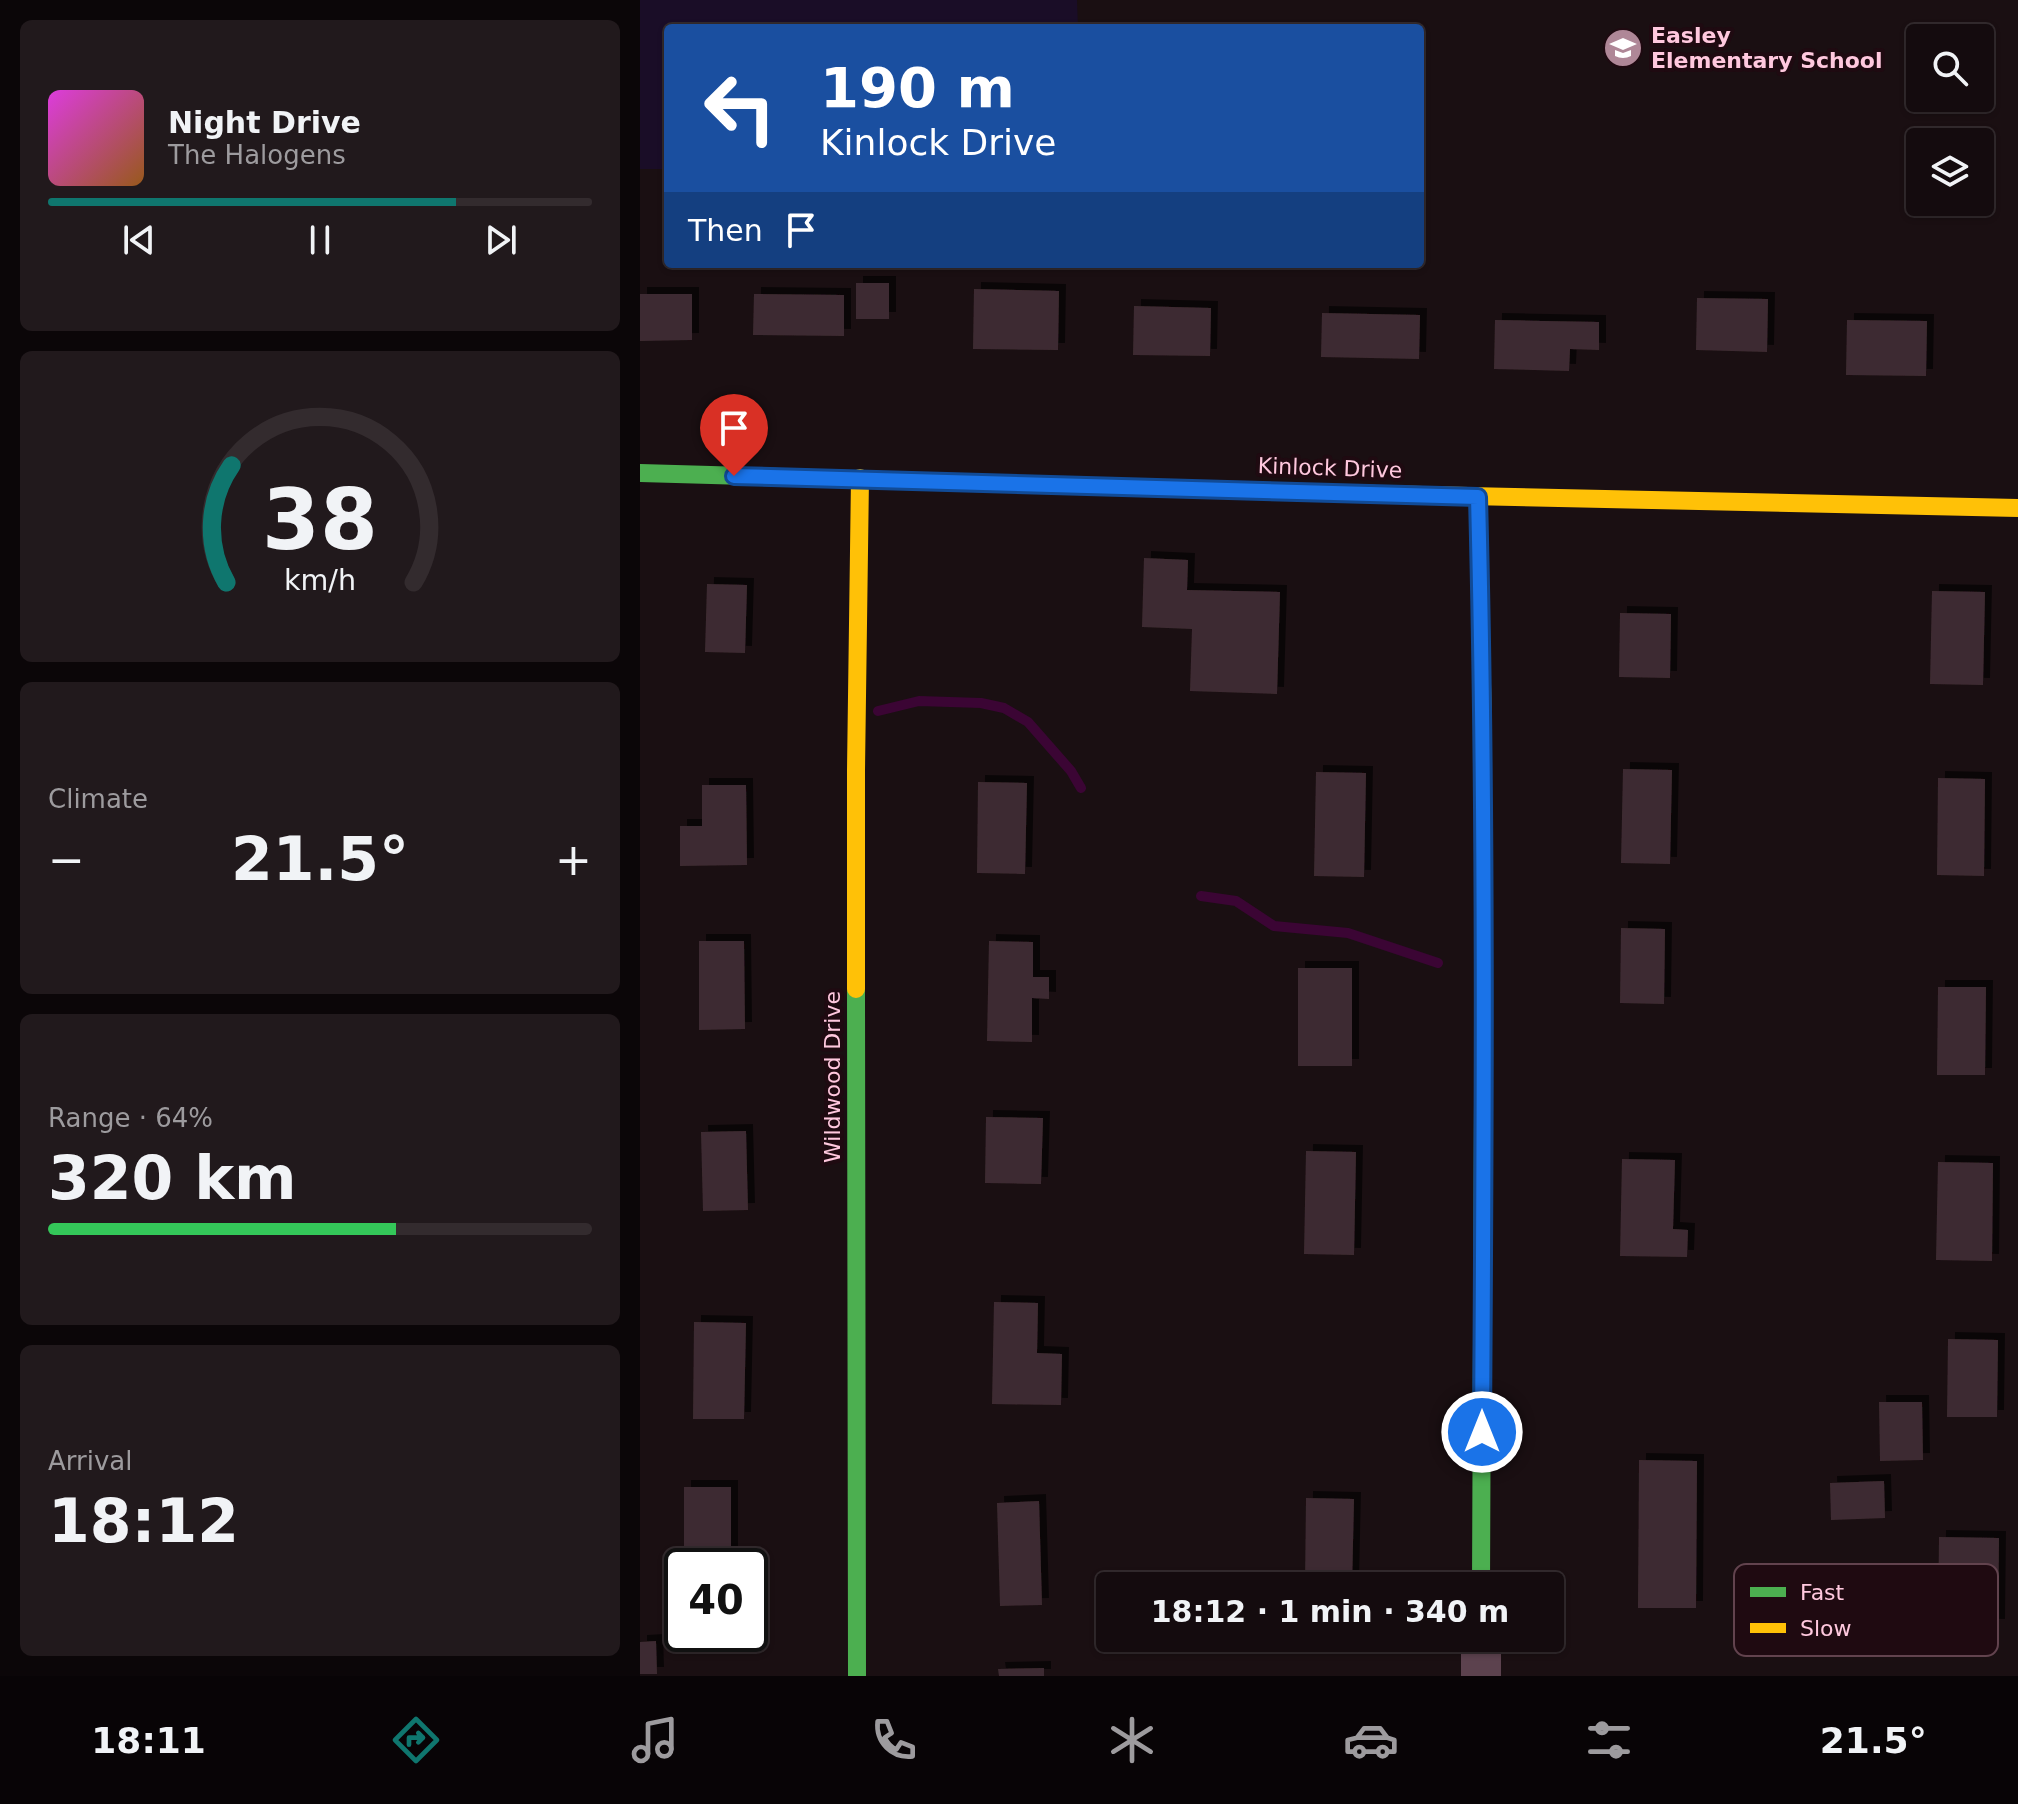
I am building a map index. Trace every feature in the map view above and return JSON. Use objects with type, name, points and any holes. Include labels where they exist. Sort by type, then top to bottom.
[{"type":"street","name":"Kinlock Drive","points":[[640,473],[1478,497],[2018,508]]},
{"type":"street","name":"Wildwood Drive","points":[[857,1676],[856,770],[860,478]]},
{"type":"street","points":[[1478,497],[1484,956],[1481,1572]]},
{"type":"street","points":[[1481,1652],[1481,1676]]},
{"type":"shaded area","points":[[640,0],[1077,0],[1078,24],[664,24],[664,169],[640,169]]},
{"type":"building","points":[[856,283],[889,283],[889,319],[856,319]]},
{"type":"building","points":[[974,289],[1059,291],[1058,350],[973,349]]},
{"type":"building","points":[[640,294],[692,294],[692,340],[640,341]]},
{"type":"building","points":[[754,294],[844,295],[844,336],[753,335]]},
{"type":"building","points":[[1697,298],[1768,299],[1767,352],[1696,350]]},
{"type":"building","points":[[1134,306],[1211,308],[1210,356],[1133,355]]},
{"type":"building","points":[[1322,313],[1420,315],[1419,359],[1321,357]]},
{"type":"building","points":[[1495,320],[1599,322],[1599,350],[1570,349],[1569,371],[1494,369]]},
{"type":"building","points":[[1847,320],[1927,321],[1926,376],[1846,375]]},
{"type":"building","points":[[1144,558],[1188,560],[1187,590],[1280,592],[1277,694],[1190,691],[1192,629],[1142,627]]},
{"type":"building","points":[[707,584],[747,585],[745,653],[705,652]]},
{"type":"building","points":[[1932,591],[1985,592],[1983,685],[1930,684]]},
{"type":"building","points":[[1620,613],[1671,614],[1670,678],[1619,677]]},
{"type":"building","points":[[1623,769],[1672,770],[1670,864],[1621,863]]},
{"type":"building","points":[[1316,772],[1366,773],[1364,877],[1314,876]]},
{"type":"building","points":[[1938,778],[1985,779],[1984,876],[1937,875]]},
{"type":"building","points":[[978,782],[1027,783],[1025,874],[977,873]]},
{"type":"building","points":[[702,785],[746,785],[747,865],[680,866],[680,826],[702,826]]},
{"type":"building","points":[[1621,928],[1665,929],[1664,1004],[1620,1003]]},
{"type":"building","points":[[699,941],[744,941],[745,1029],[699,1030]]},
{"type":"building","points":[[989,941],[1033,942],[1033,977],[1049,977],[1049,999],[1032,998],[1032,1042],[987,1041]]},
{"type":"building","points":[[1298,968],[1352,968],[1352,1066],[1298,1066]]},
{"type":"building","points":[[1938,987],[1986,987],[1985,1075],[1937,1075]]},
{"type":"building","points":[[986,1117],[1043,1118],[1041,1184],[985,1183]]},
{"type":"building","points":[[746,1131],[748,1210],[703,1211],[701,1132]]},
{"type":"building","points":[[1306,1151],[1356,1152],[1354,1255],[1304,1254]]},
{"type":"building","points":[[1622,1159],[1675,1160],[1673,1229],[1688,1230],[1687,1257],[1620,1256]]},
{"type":"building","points":[[1938,1162],[1993,1163],[1992,1261],[1936,1260]]},
{"type":"building","points":[[994,1302],[1038,1303],[1037,1353],[1062,1354],[1061,1405],[992,1404]]},
{"type":"building","points":[[694,1322],[746,1323],[744,1419],[693,1419]]},
{"type":"building","points":[[1948,1339],[1998,1340],[1997,1417],[1947,1417]]},
{"type":"building","points":[[1879,1402],[1922,1402],[1923,1460],[1880,1461]]},
{"type":"building","points":[[1639,1460],[1697,1461],[1696,1608],[1638,1608]]},
{"type":"building","points":[[1884,1481],[1885,1518],[1831,1520],[1830,1483]]},
{"type":"building","points":[[684,1487],[731,1487],[731,1548],[684,1548]]},
{"type":"building","points":[[1306,1498],[1354,1499],[1352,1572],[1305,1572]]},
{"type":"building","points":[[1039,1501],[1042,1605],[1000,1606],[997,1503]]},
{"type":"building","points":[[1939,1537],[1999,1538],[1998,1626],[1998,1564],[1939,1564]]},
{"type":"building","points":[[656,1641],[657,1674],[640,1674],[640,1642]]},
{"type":"building","points":[[1044,1668],[1044,1676],[999,1676],[998,1669]]},
{"type":"waterway","points":[[878,711],[919,701],[981,703],[1004,708],[1028,722],[1071,771],[1081,788]]},
{"type":"waterway","points":[[1201,896],[1236,901],[1274,926],[1348,933],[1438,963]]},
{"type":"traffic: fast","points":[[640,473],[1331,493]]},
{"type":"traffic: fast","points":[[856,989],[857,1676]]},
{"type":"traffic: fast","points":[[1481,1572],[1483,1102]]},
{"type":"traffic: slow","points":[[856,989],[860,478]]},
{"type":"traffic: slow","points":[[1331,493],[2018,508]]},
{"type":"traffic: slow","points":[[1478,497],[1483,730],[1483,1102]]},
{"type":"place","name":"Easley Elementary School","points":[[1623,48]]},
{"type":"route","points":[[734,476],[1478,497],[1484,881],[1482,1432]]}]
